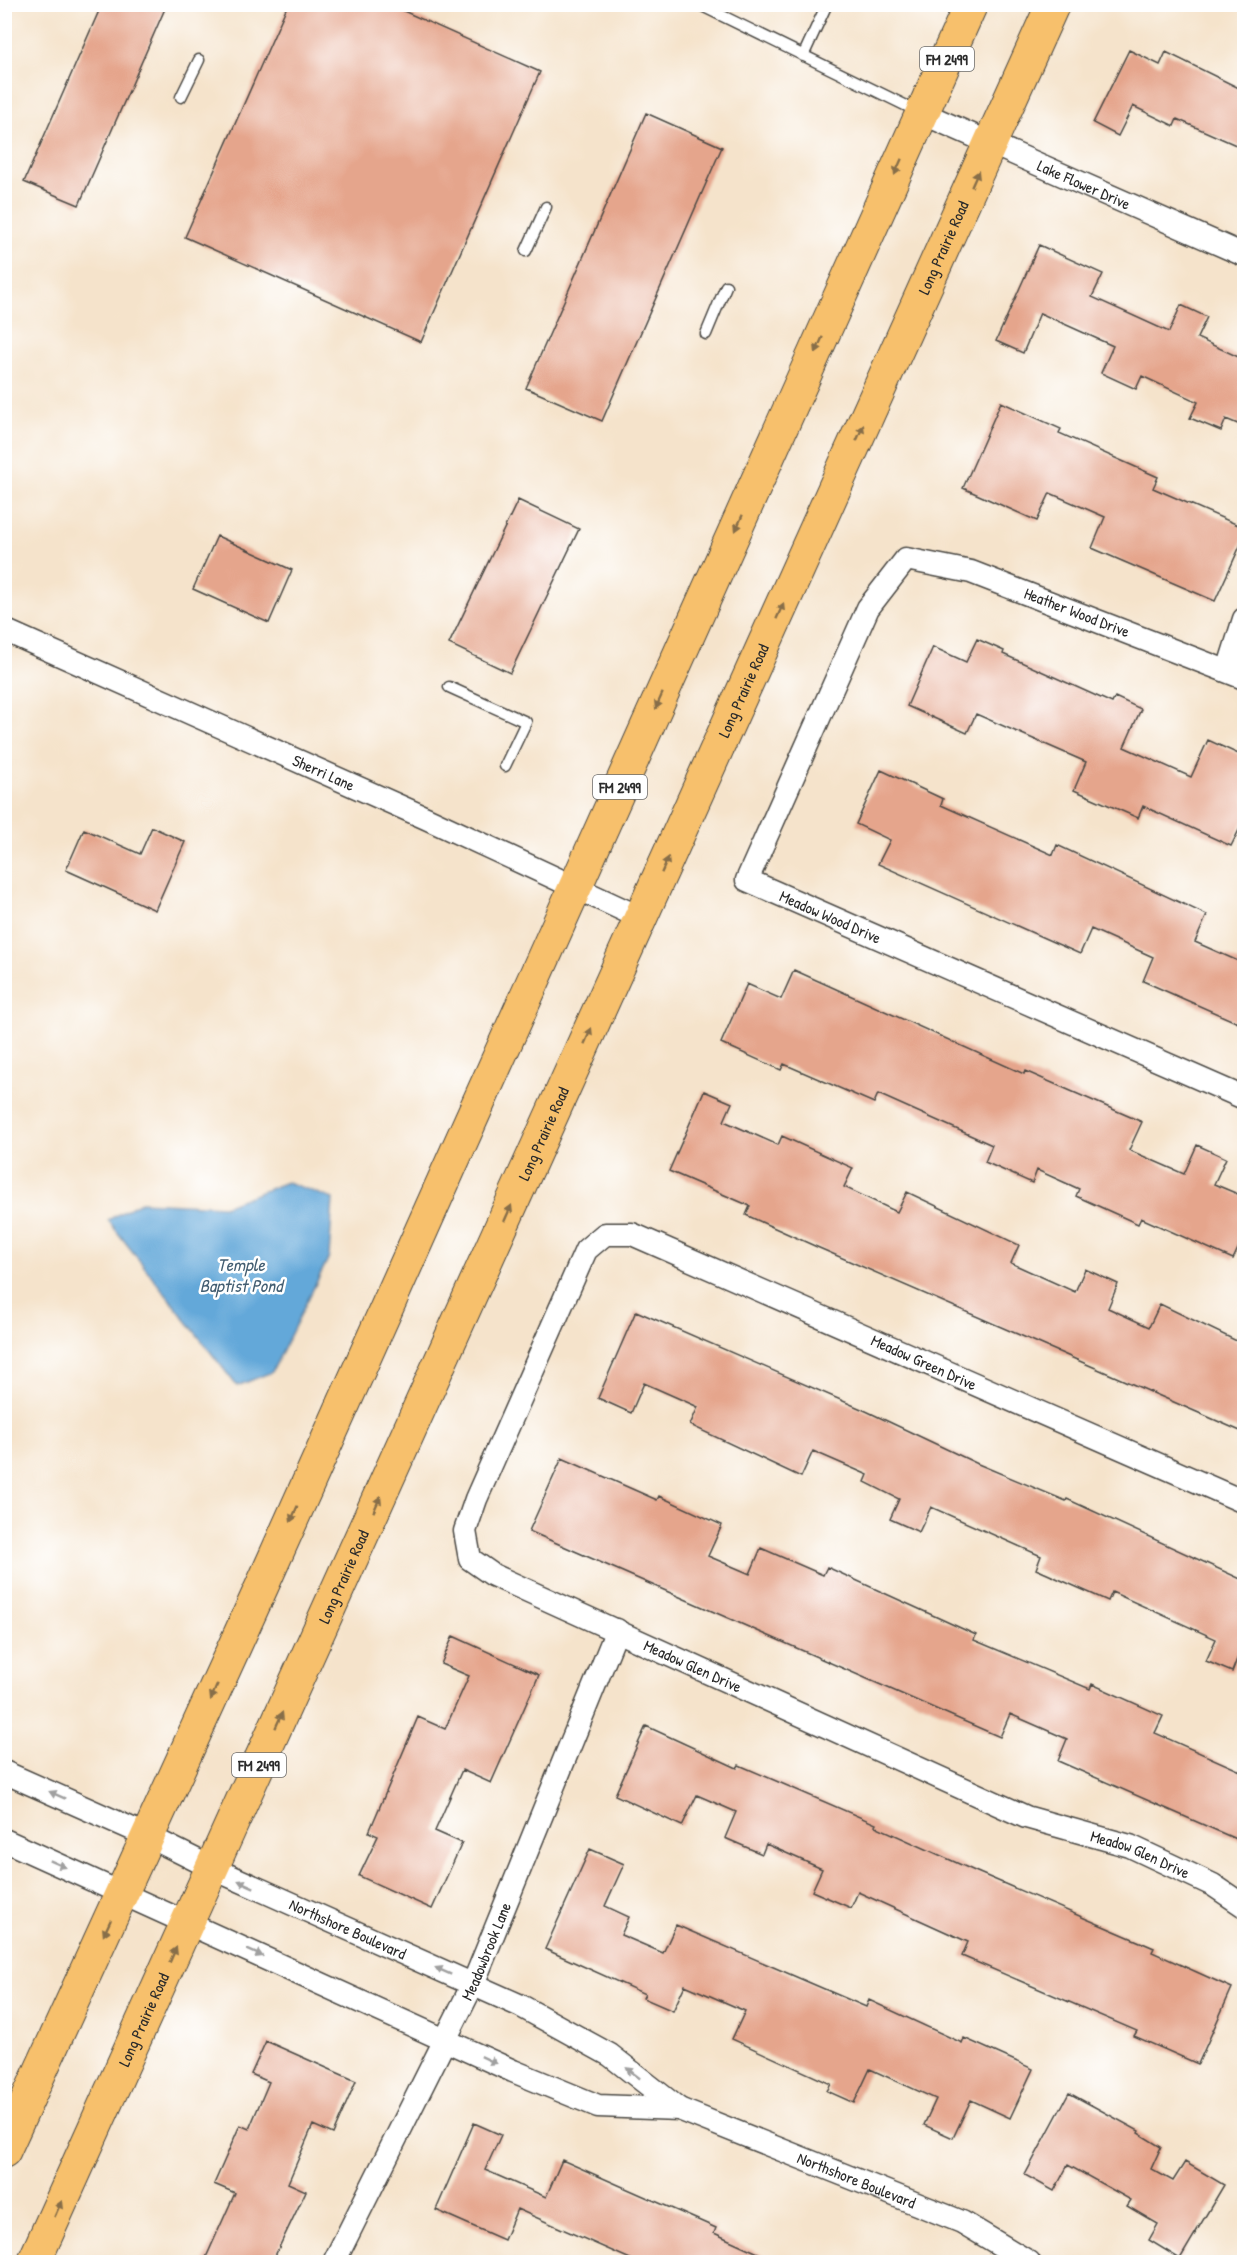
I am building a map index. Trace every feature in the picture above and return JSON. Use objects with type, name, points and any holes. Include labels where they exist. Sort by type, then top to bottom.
[{"type":"main road","name":"FM 2499","points":[[4,2151],[123,1893],[971,4]]},
{"type":"main road","name":"Long Prairie Road","points":[[34,2262],[1053,4]]},
{"type":"street","name":"Lake Flower Drive","points":[[922,113],[1245,255]]},
{"type":"street","name":"Heather Wood Drive","points":[[906,559],[971,572],[1236,674]]},
{"type":"street","name":"Meadow Wood Drive","points":[[906,559],[868,608],[747,880],[1245,1098]]},
{"type":"street","points":[[1236,674],[1245,619]]},
{"type":"street","name":"Sherri Lane","points":[[4,630],[426,818],[574,889],[641,918]]},
{"type":"street","name":"Meadow Green Drive","points":[[602,1237],[605,1234],[632,1234],[1245,1502]]},
{"type":"street","name":"Meadow Glen Drive","points":[[602,1237],[586,1250],[485,1479],[465,1531],[470,1559],[493,1575],[1026,1817],[1130,1846],[1213,1885],[1245,1906]]},
{"type":"street","name":"Meadowbrook Lane","points":[[334,2262],[473,1984],[617,1630]]},
{"type":"street","name":"Northshore Boulevard","points":[[4,1772],[521,2006],[610,2055],[679,2109],[962,2222],[1029,2262]]},
{"type":"street","name":"Northshore Boulevard","points":[[4,1840],[598,2106],[679,2109]]},
{"type":"lane","points":[[698,4],[922,113]]},
{"type":"lane","points":[[803,56],[827,4]]},
{"type":"lane","points":[[182,97],[199,60]]},
{"type":"lane","points":[[526,251],[546,207]]},
{"type":"lane","points":[[706,334],[726,286]]},
{"type":"lane","points":[[449,687],[525,723],[506,766]]},
{"type":"water","name":"Temple Baptist Pond","points":[[287,1182],[333,1199],[329,1257],[272,1372],[237,1386],[108,1220],[141,1202],[224,1206]]},
{"type":"building","points":[[102,4],[167,4],[79,205],[24,182]]},
{"type":"building","points":[[288,4],[388,4],[540,72],[421,342],[185,237]]},
{"type":"building","points":[[1129,50],[1160,65],[1166,52],[1245,91],[1245,149],[1177,119],[1174,126],[1133,106],[1118,136],[1093,123]]},
{"type":"building","points":[[646,113],[722,147],[602,421],[526,388]]},
{"type":"building","points":[[1039,245],[1103,274],[1092,297],[1169,332],[1181,305],[1207,317],[1197,338],[1245,360],[1245,427],[1226,419],[1221,431],[1190,418],[1198,402],[1142,376],[1136,389],[1101,373],[1113,346],[1040,313],[1023,353],[996,341]]},
{"type":"building","points":[[1001,402],[1061,429],[1059,433],[1158,477],[1153,488],[1245,528],[1245,535],[1215,601],[1092,548],[1105,517],[1050,493],[1037,521],[963,488]]},
{"type":"building","points":[[518,500],[579,529],[510,673],[449,644]]},
{"type":"building","points":[[217,536],[292,570],[269,623],[193,589]]},
{"type":"building","points":[[977,639],[1004,651],[1003,654],[1112,703],[1115,697],[1141,709],[1124,747],[1191,777],[1208,740],[1245,757],[1245,818],[1231,846],[1143,806],[1138,818],[1074,790],[1086,762],[976,714],[967,733],[907,706],[933,647],[966,662]]},
{"type":"building","points":[[881,770],[943,799],[941,805],[1053,855],[1057,845],[1207,915],[1195,942],[1245,964],[1245,1026],[1143,981],[1153,957],[1091,929],[1080,954],[878,864],[890,840],[856,824]]},
{"type":"building","points":[[152,827],[185,842],[155,910],[66,870],[84,829],[140,854]]},
{"type":"building","points":[[794,970],[1024,1074],[1025,1071],[1142,1122],[1129,1150],[1184,1174],[1197,1145],[1226,1158],[1214,1184],[1245,1197],[1245,1234],[1233,1259],[1141,1218],[1138,1224],[1076,1196],[1079,1189],[1037,1170],[1032,1183],[985,1162],[992,1145],[878,1094],[874,1103],[784,1064],[781,1070],[721,1043],[747,984],[781,999]]},
{"type":"building","points":[[704,1091],[732,1103],[724,1121],[778,1145],[782,1136],[853,1168],[844,1187],[897,1212],[907,1192],[1019,1245],[1011,1263],[1075,1292],[1085,1269],[1118,1284],[1108,1308],[1149,1327],[1160,1304],[1245,1345],[1245,1433],[746,1215],[750,1206],[669,1171]]},
{"type":"building","points":[[636,1311],[866,1411],[978,1464],[1066,1501],[1067,1499],[1245,1581],[1245,1662],[1237,1659],[1232,1672],[1206,1661],[1216,1639],[1112,1592],[1108,1601],[1036,1569],[1041,1556],[931,1507],[919,1532],[890,1519],[899,1499],[865,1482],[868,1475],[813,1451],[801,1477],[690,1425],[698,1407],[644,1383],[631,1413],[598,1398]]},
{"type":"building","points":[[562,1458],[657,1500],[659,1496],[722,1525],[708,1556],[750,1574],[761,1548],[823,1575],[827,1567],[976,1635],[974,1640],[1090,1689],[1092,1684],[1163,1716],[1155,1733],[1245,1773],[1245,1843],[1058,1761],[1067,1739],[1010,1714],[1000,1737],[529,1531]]},
{"type":"building","points":[[453,1636],[539,1675],[491,1783],[462,1770],[435,1831],[462,1843],[432,1909],[359,1876],[378,1836],[369,1832],[418,1717],[445,1729],[469,1676],[441,1664]]},
{"type":"building","points":[[646,1726],[737,1768],[739,1765],[876,1824],[875,1826],[977,1872],[1154,1948],[1152,1952],[1232,1988],[1198,2064],[1134,2036],[1137,2031],[962,1956],[968,1942],[858,1892],[851,1908],[812,1891],[822,1869],[766,1844],[762,1854],[725,1838],[736,1812],[697,1795],[682,1826],[615,1795]]},
{"type":"building","points":[[590,1849],[624,1864],[605,1906],[629,1917],[621,1935],[663,1953],[676,1925],[866,2007],[869,2000],[962,2043],[964,2038],[1033,2069],[1010,2118],[971,2100],[953,2138],[924,2125],[936,2099],[870,2069],[854,2103],[827,2091],[831,2084],[732,2039],[745,2011],[685,1985],[673,2011],[643,1998],[645,1994],[545,1949]]},
{"type":"building","points":[[266,2041],[356,2081],[333,2134],[313,2125],[288,2183],[306,2191],[272,2262],[204,2262],[235,2193],[214,2184],[240,2125],[249,2129],[269,2082],[251,2074]]},
{"type":"building","points":[[1069,2093],[1139,2131],[1138,2133],[1161,2147],[1151,2169],[1173,2181],[1185,2162],[1224,2185],[1180,2259],[1149,2240],[1158,2224],[1127,2206],[1131,2200],[1068,2165],[1054,2191],[1025,2175]]},
{"type":"building","points":[[474,2123],[501,2135],[485,2170],[546,2197],[562,2160],[716,2228],[714,2233],[778,2262],[637,2262],[517,2209],[504,2240],[436,2210]]}]
